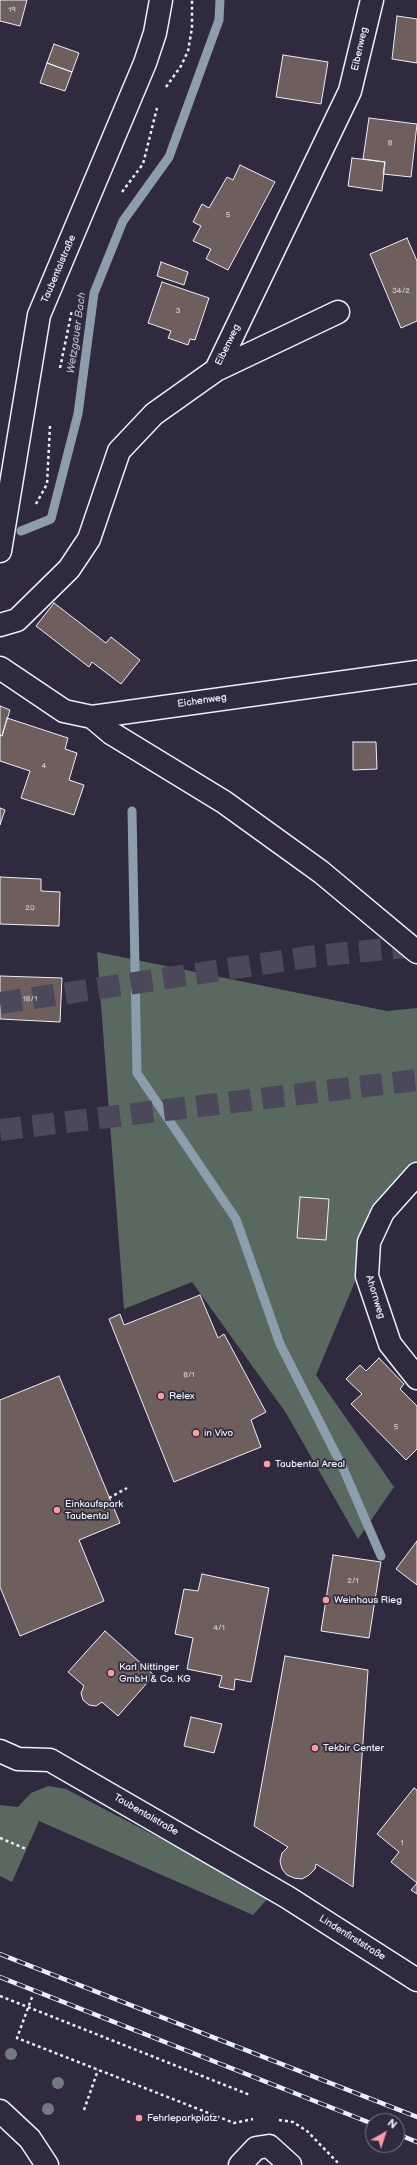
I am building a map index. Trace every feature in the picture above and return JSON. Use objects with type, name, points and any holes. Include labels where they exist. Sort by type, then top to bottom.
[{"type":"street","name":"Taubentalstraße","points":[[0,551],[39,315],[145,63],[155,33],[161,0]]},
{"type":"street","name":"Eibenweg","points":[[0,625],[17,620],[73,563],[89,539],[119,451],[154,414],[216,370],[350,91],[372,0]]},
{"type":"street","points":[[216,370],[338,312]]},
{"type":"street","name":"Eichenweg","points":[[0,668],[64,711],[92,717],[417,672]]},
{"type":"street","points":[[92,717],[111,733],[230,806],[321,872],[417,952]]},
{"type":"street","name":"Ahornweg","points":[[417,1174],[383,1212],[369,1242],[367,1276],[390,1344],[417,1378]]},
{"type":"street","name":"Taubentalstraße","points":[[0,1751],[18,1759],[50,1760],[287,1897]]},
{"type":"street","name":"Lindenfirststraße","points":[[287,1897],[417,1980]]},
{"type":"street","points":[[0,2111],[30,2139],[47,2165]]},
{"type":"street","points":[[240,2165],[256,2148],[269,2146],[290,2165]]},
{"type":"path","points":[[163,93],[181,66],[188,51],[192,28],[192,0]]},
{"type":"path","points":[[118,196],[143,164],[158,107]]},
{"type":"path","points":[[58,372],[73,307]]},
{"type":"path","points":[[34,508],[47,484],[50,424]]},
{"type":"path","points":[[109,1498],[127,1488]]},
{"type":"path","points":[[0,1838],[26,1850]]},
{"type":"path","points":[[0,1996],[250,2094]]},
{"type":"path","points":[[32,1997],[17,2038],[234,2123],[258,2118]]},
{"type":"path","points":[[84,2110],[98,2070]]},
{"type":"path","points":[[275,2119],[293,2122],[307,2131],[340,2165]]},
{"type":"green space","points":[[97,952],[387,1011],[417,1008],[417,1187],[374,1236],[316,1375],[394,1487],[358,1539],[286,1413],[192,1282],[124,1309]]},
{"type":"green space","points":[[48,1786],[66,1789],[270,1896],[253,1915],[39,1821],[12,1882],[0,1876],[0,1805],[18,1807],[31,1793]]},
{"type":"building","points":[[0,0],[27,0],[20,26],[0,21]]},
{"type":"building","points":[[397,16],[417,19],[417,63],[392,59]]},
{"type":"building","points":[[54,44],[79,53],[72,72],[47,63]]},
{"type":"building","points":[[283,55],[328,62],[321,104],[276,97]]},
{"type":"building","points":[[47,63],[72,72],[65,91],[40,83]]},
{"type":"building","points":[[369,118],[417,124],[411,177],[383,174],[385,162],[363,159]]},
{"type":"building","points":[[352,158],[385,162],[382,191],[348,186]]},
{"type":"building","points":[[240,165],[275,182],[228,270],[206,259],[211,249],[193,241],[201,226],[193,222],[202,204],[209,208],[227,177],[233,180]]},
{"type":"building","points":[[407,238],[417,261],[417,321],[401,328],[370,254]]},
{"type":"building","points":[[161,262],[188,272],[184,285],[157,276]]},
{"type":"building","points":[[162,282],[209,298],[195,340],[190,339],[188,345],[168,338],[171,331],[148,323]]},
{"type":"building","points":[[54,603],[106,643],[111,637],[140,660],[121,684],[92,662],[89,667],[36,626]]},
{"type":"building","points":[[0,706],[10,710],[2,736],[0,735]]},
{"type":"building","points":[[7,718],[68,738],[65,749],[77,753],[69,780],[84,785],[74,815],[21,798],[30,771],[0,761],[0,735],[2,736]]},
{"type":"building","points":[[353,742],[376,742],[377,769],[353,770]]},
{"type":"building","points":[[0,808],[5,810],[0,825]]},
{"type":"building","points":[[0,877],[41,879],[41,891],[60,892],[59,926],[0,924]]},
{"type":"building","points":[[0,976],[62,978],[60,1022],[0,1019]]},
{"type":"building","points":[[300,1197],[329,1199],[326,1240],[297,1238]]},
{"type":"building","points":[[200,1295],[218,1338],[224,1334],[266,1412],[251,1420],[261,1447],[174,1482],[109,1319],[120,1314],[124,1325]]},
{"type":"building","points":[[379,1358],[404,1384],[400,1389],[417,1406],[417,1449],[406,1460],[351,1404],[362,1394],[346,1379],[360,1365],[366,1371]]},
{"type":"building","name":"Einkaufspark Taubental","points":[[59,1376],[120,1523],[79,1540],[104,1601],[20,1636],[0,1587],[0,1400]]},
{"type":"building","points":[[417,1541],[417,1585],[396,1569]]},
{"type":"building","points":[[333,1555],[381,1562],[369,1638],[321,1631]]},
{"type":"building","points":[[202,1574],[269,1588],[251,1682],[235,1679],[234,1690],[219,1687],[222,1676],[187,1669],[193,1638],[175,1634],[184,1589],[198,1591]]},
{"type":"building","name":"Karl Nittinger GmbH & Co. KG","points":[[105,1631],[154,1675],[118,1716],[102,1702],[96,1706],[89,1705],[83,1700],[81,1693],[84,1686],[68,1672]]},
{"type":"building","name":"Tekbir Center","points":[[285,1656],[368,1670],[353,1887],[316,1864],[315,1869],[302,1879],[287,1875],[282,1869],[280,1861],[282,1853],[288,1847],[254,1826]]},
{"type":"building","points":[[191,1717],[222,1724],[214,1753],[184,1746]]},
{"type":"building","points":[[414,1788],[417,1790],[417,1883],[391,1862],[399,1852],[377,1834]]},
{"type":"building","points":[[417,1883],[417,1894],[411,1890]]},
{"type":"waterway","name":"Wetzgauer Bach","points":[[21,531],[51,519],[78,414],[94,293],[123,221],[169,157],[219,20],[220,0]]},
{"type":"waterway","points":[[132,811],[137,1073],[236,1219],[280,1344],[343,1468],[381,1556]]},
{"type":"tunnel","points":[[0,1003],[315,956],[417,946]]},
{"type":"tunnel","points":[[0,1130],[417,1080]]},
{"type":"railway","points":[[0,1954],[417,2117]]},
{"type":"railway","points":[[0,1977],[365,2121]]},
{"type":"railway","points":[[405,2137],[417,2142]]},
{"type":"place","name":"Relex","points":[[161,1396]]},
{"type":"place","name":"in Vivo","points":[[196,1433]]},
{"type":"place","name":"Taubental Areal","points":[[267,1464]]},
{"type":"place","name":"Einkaufspark Taubental","points":[[57,1510]]},
{"type":"place","name":"Weinhaus Rieg","points":[[326,1600]]},
{"type":"place","name":"Karl Nittinger GmbH & Co. KG","points":[[111,1673]]},
{"type":"place","name":"Tekbir Center","points":[[315,1748]]},
{"type":"place","name":"Fehrleparkplatz","points":[[139,2118]]}]
